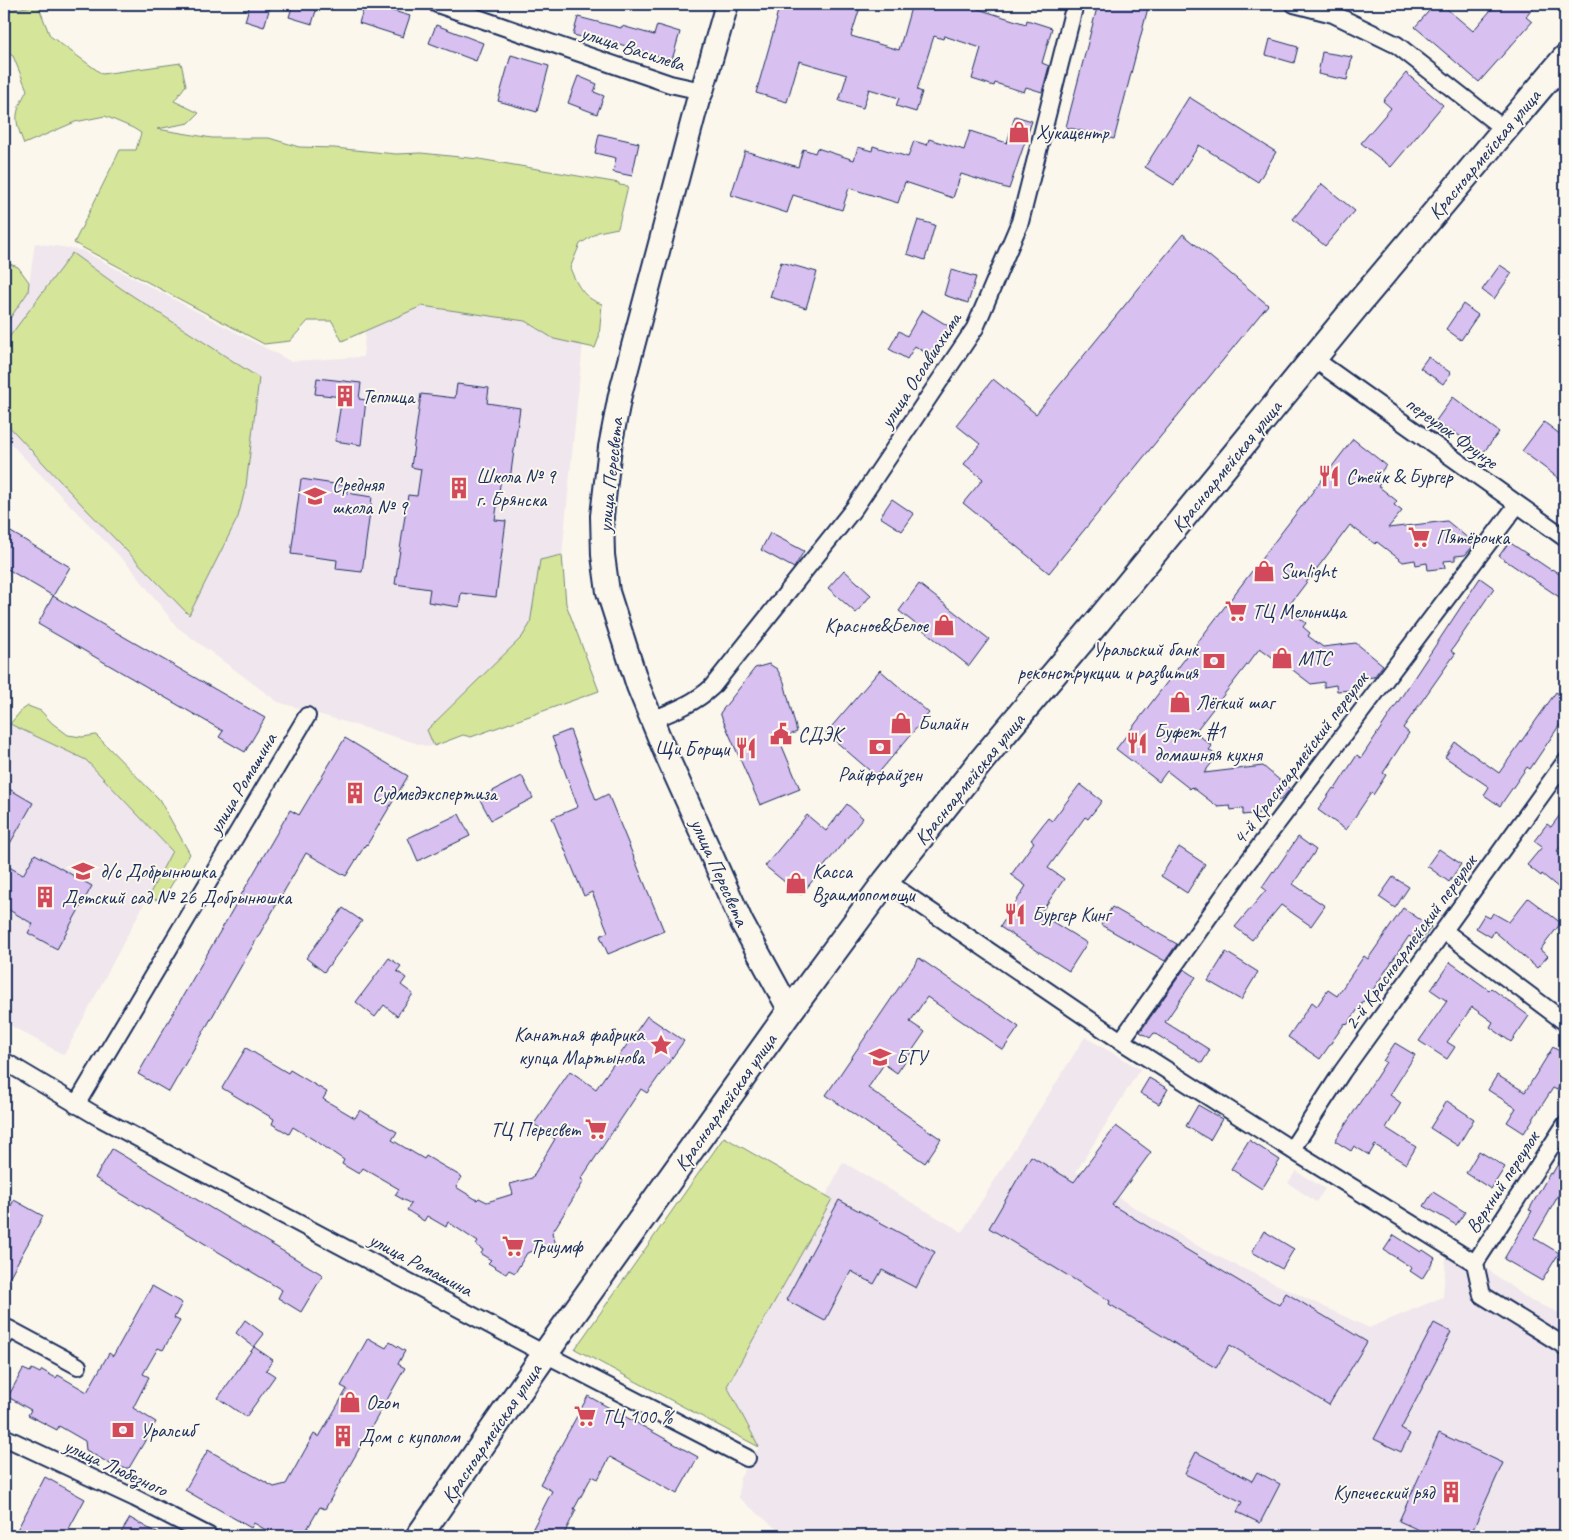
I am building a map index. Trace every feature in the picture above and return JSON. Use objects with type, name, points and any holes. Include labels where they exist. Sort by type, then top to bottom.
[{"type":"main road","name":"улица Пересвета","points":[[727,4],[698,100],[620,395],[610,447],[602,516],[603,555],[608,592],[638,686],[742,923],[790,1011]]},
{"type":"main road","name":"Красноармейская улица","points":[[420,1536],[545,1354],[790,1011],[886,881],[982,760],[1314,360],[1358,304],[1505,130],[1561,71]]},
{"type":"street","name":"улица Василева","points":[[437,4],[670,84],[702,91]]},
{"type":"street","name":"улица Осоавиахима","points":[[652,720],[692,703],[712,687],[855,506],[975,328],[1020,222],[1075,4]]},
{"type":"street","points":[[1294,4],[1334,9],[1398,45],[1505,130]]},
{"type":"street","name":"переулок Фрунзе","points":[[1314,360],[1565,538]]},
{"type":"street","name":"4-й Красноармейский переулок","points":[[1121,1041],[1244,867],[1517,505]]},
{"type":"street","name":"улица Ромашина","points":[[76,1105],[307,716]]},
{"type":"street","name":"2-й Красноармейский переулок","points":[[1292,1149],[1342,1072],[1565,762]]},
{"type":"street","points":[[886,881],[1121,1041],[1475,1263],[1482,1295],[1565,1347]]},
{"type":"street","points":[[1444,931],[1565,1022]]},
{"type":"street","name":"улица Ромашина","points":[[4,1061],[76,1105],[545,1354],[747,1458]]},
{"type":"street","name":"Верхний переулок","points":[[1475,1263],[1565,1125]]},
{"type":"street","points":[[4,1338],[8,1329],[78,1366]]},
{"type":"street","name":"улица Любезного","points":[[4,1437],[24,1448],[135,1498],[209,1536]]},
{"type":"street","points":[[4,1452],[24,1448]]},
{"type":"shaded area","name":"Средняя школа № 9","points":[[35,243],[81,250],[290,361],[363,357],[366,324],[421,302],[566,324],[584,333],[562,555],[566,604],[599,691],[471,737],[463,735],[429,747],[278,702],[177,627],[132,569],[4,437],[4,327],[28,291]]},
{"type":"shaded area","name":"д/с Добрынюшка","points":[[10,724],[86,760],[172,851],[64,1055],[4,1022],[4,730]]},
{"type":"shaded area","points":[[1085,1037],[1140,1069],[1076,1172],[1206,1251],[1369,1328],[1443,1297],[1446,1258],[1455,1246],[1531,1301],[1565,1315],[1565,1536],[785,1536],[739,1498],[740,1478],[759,1447],[727,1386],[832,1199],[826,1196],[843,1162],[962,1232]]},
{"type":"shaded area","points":[[1296,1171],[1325,1189],[1316,1202],[1288,1183]]},
{"type":"green space","points":[[38,5],[50,36],[102,74],[181,63],[186,85],[174,101],[199,113],[189,123],[157,129],[212,138],[269,138],[299,147],[334,148],[396,154],[421,153],[479,159],[628,186],[618,228],[598,232],[580,244],[570,268],[575,280],[585,294],[602,304],[599,337],[595,348],[554,339],[525,321],[422,306],[342,341],[332,321],[308,321],[290,341],[264,344],[74,243],[120,150],[136,150],[141,133],[105,116],[75,122],[24,144],[18,128],[17,117],[27,90],[13,56],[4,51],[4,11]]},
{"type":"green space","points":[[72,253],[122,289],[259,378],[246,486],[238,517],[189,615],[4,421],[4,344]]},
{"type":"green space","points":[[4,262],[18,267],[29,282],[28,292],[4,327]]},
{"type":"green space","points":[[562,555],[566,604],[599,691],[471,737],[463,735],[434,746],[427,730],[522,637],[530,624],[540,560]]},
{"type":"green space","points":[[28,706],[41,711],[52,723],[68,735],[82,737],[96,735],[159,799],[190,854],[169,889],[157,900],[148,897],[172,851],[86,760],[10,724]]},
{"type":"green space","points":[[724,1137],[832,1199],[727,1386],[759,1447],[575,1349]]},
{"type":"building","points":[[250,4],[270,7],[264,27],[245,21]]},
{"type":"building","points":[[293,4],[318,4],[312,24],[289,17]]},
{"type":"building","points":[[365,4],[410,16],[403,37],[359,23]]},
{"type":"building","points":[[780,4],[861,4],[851,36],[899,50],[912,4],[979,4],[978,9],[1026,24],[1027,20],[1052,28],[1042,63],[1049,66],[1042,92],[1026,87],[1024,92],[995,83],[994,86],[972,79],[981,48],[944,36],[943,39],[934,36],[917,90],[922,92],[916,112],[896,106],[899,98],[869,89],[863,108],[839,101],[847,75],[799,61],[787,102],[756,93]]},
{"type":"building","points":[[1098,4],[1149,4],[1114,139],[1066,127]]},
{"type":"building","points":[[1435,4],[1441,4],[1473,31],[1496,4],[1536,4],[1526,17],[1532,22],[1479,82],[1415,27]]},
{"type":"building","points":[[578,17],[654,35],[657,25],[680,32],[672,60],[596,37],[595,40],[573,35]]},
{"type":"building","points":[[436,25],[483,43],[476,61],[429,43]]},
{"type":"building","points":[[1270,39],[1298,47],[1294,63],[1266,55]]},
{"type":"building","points":[[1322,52],[1352,57],[1347,80],[1318,74]]},
{"type":"building","points":[[511,55],[549,66],[537,112],[498,101]]},
{"type":"building","points":[[1406,73],[1443,105],[1391,167],[1361,143],[1391,108],[1383,101]]},
{"type":"building","points":[[578,76],[597,84],[594,92],[604,96],[597,114],[568,103]]},
{"type":"building","points":[[1189,97],[1276,152],[1258,182],[1199,145],[1174,185],[1145,167]]},
{"type":"building","points":[[1015,116],[1032,121],[1009,189],[961,174],[953,198],[905,182],[898,203],[849,188],[842,210],[793,195],[787,213],[731,195],[745,151],[798,167],[803,149],[815,153],[817,148],[854,160],[858,147],[872,151],[873,146],[908,157],[914,141],[927,145],[929,139],[964,150],[970,131],[1007,143]]},
{"type":"building","points":[[599,134],[639,143],[632,176],[613,172],[616,158],[595,153]]},
{"type":"building","points":[[1322,184],[1355,211],[1325,246],[1293,219]]},
{"type":"building","points":[[918,220],[935,225],[925,260],[907,254]]},
{"type":"building","points":[[1183,234],[1268,305],[1049,573],[963,503],[983,479],[964,464],[980,444],[956,425],[993,379],[1036,414]]},
{"type":"building","points":[[781,262],[817,272],[806,308],[770,297]]},
{"type":"building","points":[[1500,265],[1512,273],[1494,299],[1482,290]]},
{"type":"building","points":[[951,270],[976,277],[968,303],[944,295]]},
{"type":"building","points":[[1463,304],[1478,315],[1461,340],[1446,329]]},
{"type":"building","points":[[922,310],[950,327],[932,357],[915,346],[907,359],[889,349],[899,331],[907,336]]},
{"type":"building","points":[[1428,357],[1451,373],[1443,384],[1420,368]]},
{"type":"building","points":[[317,378],[361,383],[359,399],[366,400],[361,445],[335,441],[342,397],[315,394]]},
{"type":"building","name":"Школа № 9 г. Брянска","points":[[457,384],[489,388],[487,403],[520,408],[510,479],[501,478],[495,520],[506,521],[496,597],[461,593],[459,607],[428,602],[430,589],[395,584],[408,495],[417,496],[421,469],[411,467],[421,394],[455,398]]},
{"type":"building","points":[[1453,397],[1499,432],[1483,453],[1450,429],[1449,431],[1435,422]]},
{"type":"building","points":[[1544,422],[1565,438],[1565,483],[1522,451]]},
{"type":"building","points":[[1353,439],[1386,465],[1376,479],[1381,483],[1378,486],[1397,501],[1394,505],[1402,511],[1388,528],[1447,521],[1475,544],[1465,555],[1455,556],[1455,560],[1444,561],[1445,568],[1428,570],[1427,563],[1416,565],[1415,560],[1403,562],[1377,542],[1375,544],[1350,525],[1287,608],[1306,623],[1303,627],[1310,633],[1308,636],[1323,647],[1356,643],[1383,665],[1374,677],[1364,678],[1364,682],[1353,683],[1354,690],[1337,691],[1336,685],[1324,687],[1324,682],[1311,684],[1260,648],[1195,732],[1212,746],[1209,750],[1217,756],[1204,773],[1263,766],[1290,789],[1281,800],[1270,801],[1271,806],[1260,807],[1260,813],[1243,815],[1243,808],[1231,810],[1230,806],[1218,807],[1167,771],[1159,782],[1116,749]]},
{"type":"building","points":[[301,479],[348,486],[347,493],[372,497],[362,572],[336,569],[337,560],[291,554]]},
{"type":"building","points":[[892,499],[914,514],[902,531],[880,517]]},
{"type":"building","points":[[4,528],[70,567],[53,596],[4,567]]},
{"type":"building","points":[[770,533],[804,551],[794,568],[761,550]]},
{"type":"building","points":[[1509,542],[1565,578],[1565,601],[1499,556]]},
{"type":"building","points":[[844,570],[871,595],[856,613],[828,588]]},
{"type":"building","points":[[1480,578],[1494,588],[1451,651],[1455,654],[1403,728],[1409,733],[1383,773],[1386,775],[1373,795],[1371,793],[1346,830],[1318,810],[1333,788],[1335,789],[1357,755],[1361,758]]},
{"type":"building","name":"Красное&Белое","points":[[919,584],[989,639],[969,666],[899,611]]},
{"type":"building","points":[[53,596],[265,718],[245,752],[219,737],[223,731],[38,624]]},
{"type":"building","points":[[769,664],[777,669],[784,682],[797,732],[779,739],[800,789],[760,805],[720,713],[755,668]]},
{"type":"building","points":[[880,670],[929,713],[876,776],[826,733]]},
{"type":"building","points":[[1556,692],[1565,699],[1565,717],[1530,769],[1527,767],[1500,806],[1484,795],[1489,787],[1445,757],[1455,742],[1499,773]]},
{"type":"building","points":[[570,730],[596,800],[608,794],[664,931],[608,954],[600,936],[608,932],[592,892],[584,896],[552,818],[578,807],[552,737]]},
{"type":"building","points":[[345,738],[408,776],[367,845],[346,876],[306,853],[169,1092],[138,1074],[290,810],[299,815]]},
{"type":"building","points":[[522,776],[533,798],[491,820],[479,798]]},
{"type":"building","points":[[1080,784],[1102,801],[1088,819],[1085,817],[1048,868],[1064,879],[1040,914],[1087,943],[1069,971],[1000,927],[1026,886],[1011,875],[1034,842],[1031,840],[1048,818],[1052,821]]},
{"type":"building","points":[[4,786],[33,803],[4,854]]},
{"type":"building","points":[[847,804],[863,818],[801,895],[765,866],[807,815],[826,831]]},
{"type":"building","points":[[1565,808],[1565,841],[1557,851],[1565,857],[1565,893],[1542,874],[1541,876],[1527,865],[1542,847],[1534,841],[1547,824],[1551,827]]},
{"type":"building","points":[[459,814],[470,836],[418,861],[408,838]]},
{"type":"building","points":[[1298,837],[1316,850],[1293,884],[1325,906],[1311,926],[1281,905],[1252,940],[1235,927],[1266,890],[1262,887]]},
{"type":"building","points":[[1179,847],[1205,864],[1187,893],[1161,876]]},
{"type":"building","points":[[1439,849],[1461,864],[1449,882],[1427,866]]},
{"type":"building","name":"Детский сад № 26 Добрынюшка","points":[[35,854],[92,886],[57,949],[28,933],[33,924],[4,907],[4,864],[23,875]]},
{"type":"building","points":[[1393,877],[1409,887],[1395,908],[1379,897]]},
{"type":"building","points":[[1528,898],[1561,923],[1540,950],[1548,956],[1537,968],[1494,931],[1491,937],[1476,928],[1484,915],[1490,918],[1493,913],[1509,922]]},
{"type":"building","points":[[1112,907],[1177,944],[1165,961],[1101,925]]},
{"type":"building","points":[[343,908],[362,921],[324,972],[306,958]]},
{"type":"building","points":[[1403,908],[1431,927],[1420,943],[1409,936],[1366,1000],[1347,1025],[1345,1023],[1320,1059],[1288,1037],[1312,1002],[1317,1006],[1328,990],[1337,996],[1364,956],[1368,959]]},
{"type":"building","points":[[1226,952],[1258,972],[1241,1000],[1208,981]]},
{"type":"building","points":[[389,958],[401,966],[397,971],[406,978],[401,985],[413,994],[397,1016],[384,1005],[375,1017],[356,1002]]},
{"type":"building","name":"БГУ","points":[[919,958],[1019,1027],[1003,1050],[927,997],[910,1022],[925,1032],[897,1073],[884,1064],[868,1088],[941,1139],[925,1163],[826,1095]]},
{"type":"building","points":[[1450,962],[1489,990],[1491,988],[1529,1016],[1511,1042],[1490,1027],[1493,1022],[1472,1007],[1447,1042],[1455,1047],[1447,1059],[1419,1041],[1447,1001],[1431,990]]},
{"type":"building","points":[[1184,969],[1196,977],[1165,1022],[1210,1050],[1202,1063],[1154,1033],[1150,1038],[1140,1032]]},
{"type":"building","points":[[647,1016],[684,1041],[647,1093],[641,1089],[581,1179],[584,1181],[552,1233],[556,1244],[527,1253],[515,1273],[509,1270],[506,1274],[488,1263],[491,1260],[481,1254],[483,1250],[476,1245],[478,1242],[448,1222],[446,1227],[427,1216],[424,1221],[407,1210],[411,1204],[395,1195],[399,1189],[363,1168],[359,1174],[342,1164],[344,1160],[319,1143],[293,1127],[289,1134],[272,1124],[274,1119],[222,1088],[246,1048],[288,1073],[290,1070],[327,1092],[323,1099],[355,1118],[360,1110],[397,1132],[392,1140],[424,1159],[426,1156],[462,1177],[456,1187],[477,1200],[479,1198],[487,1202],[513,1194],[510,1184],[532,1178],[555,1139],[534,1124],[570,1071],[596,1089]]},
{"type":"building","points":[[1395,1043],[1415,1055],[1390,1095],[1401,1103],[1386,1128],[1416,1147],[1406,1164],[1375,1145],[1369,1155],[1354,1146],[1351,1151],[1335,1141],[1386,1062],[1383,1061]]},
{"type":"building","points":[[1553,1047],[1565,1055],[1565,1077],[1557,1090],[1553,1088],[1524,1133],[1507,1122],[1516,1108],[1488,1090],[1497,1075],[1525,1092]]},
{"type":"building","points":[[1149,1078],[1168,1089],[1159,1104],[1140,1093]]},
{"type":"building","points":[[1447,1101],[1474,1119],[1458,1146],[1430,1128]]},
{"type":"building","points":[[1198,1105],[1222,1119],[1210,1140],[1186,1126]]},
{"type":"building","points":[[1116,1126],[1151,1152],[1112,1205],[1279,1305],[1286,1293],[1367,1342],[1329,1405],[1230,1345],[1216,1368],[1109,1304],[1110,1301],[989,1228],[1031,1156],[1074,1182]]},
{"type":"building","points":[[1249,1140],[1280,1160],[1262,1189],[1231,1169]]},
{"type":"building","points":[[112,1149],[323,1275],[301,1312],[278,1298],[282,1290],[95,1178]]},
{"type":"building","points":[[1479,1151],[1505,1167],[1491,1189],[1466,1173]]},
{"type":"building","points":[[1565,1152],[1565,1184],[1534,1238],[1559,1253],[1542,1281],[1504,1259],[1532,1211],[1529,1210],[1550,1173],[1552,1174]]},
{"type":"building","points":[[1433,1192],[1465,1212],[1456,1225],[1424,1206]]},
{"type":"building","points":[[14,1200],[43,1216],[4,1287],[4,1219]]},
{"type":"building","points":[[839,1200],[935,1252],[916,1288],[882,1270],[874,1284],[851,1271],[825,1321],[786,1300]]},
{"type":"building","points":[[1264,1231],[1294,1249],[1282,1269],[1252,1252]]},
{"type":"building","points":[[1394,1235],[1421,1252],[1423,1250],[1435,1258],[1422,1279],[1410,1271],[1412,1268],[1384,1250]]},
{"type":"building","points":[[152,1286],[182,1303],[174,1318],[180,1321],[163,1350],[158,1348],[143,1374],[149,1377],[133,1408],[156,1422],[129,1468],[117,1468],[86,1450],[85,1441],[59,1426],[57,1430],[28,1415],[31,1410],[8,1397],[23,1369],[30,1372],[32,1369],[40,1373],[42,1370],[56,1378],[58,1375],[87,1392],[109,1353],[113,1356]]},
{"type":"building","points":[[245,1320],[264,1334],[254,1347],[236,1333]]},
{"type":"building","points":[[1434,1323],[1451,1332],[1401,1429],[1410,1434],[1401,1452],[1374,1439]]},
{"type":"building","name":"Дом с куполом","points":[[368,1338],[386,1348],[390,1342],[405,1351],[398,1364],[405,1368],[325,1509],[320,1507],[303,1536],[276,1536],[254,1523],[251,1528],[185,1490],[208,1450],[274,1487],[286,1484],[314,1434],[319,1437],[347,1389],[341,1386]]},
{"type":"building","points":[[254,1347],[273,1360],[266,1370],[275,1376],[246,1417],[218,1398]]},
{"type":"building","points":[[588,1396],[698,1457],[677,1494],[610,1457],[598,1479],[592,1476],[574,1509],[576,1510],[563,1536],[529,1536],[552,1491],[540,1484]]},
{"type":"building","name":"Купеческий ряд","points":[[1439,1433],[1503,1463],[1470,1536],[1432,1536],[1399,1521]]},
{"type":"building","points":[[1196,1452],[1252,1481],[1257,1472],[1280,1484],[1260,1523],[1237,1512],[1242,1502],[1185,1474]]},
{"type":"building","points":[[45,1477],[85,1499],[65,1536],[28,1536],[17,1530]]},
{"type":"building","points":[[130,1518],[162,1536],[119,1536]]},
{"type":"place","name":"Хукацентр","points":[[1019,132]]},
{"type":"place","name":"Теплица","points":[[345,396]]},
{"type":"place","name":"Стейк & Бургер","points":[[1329,476]]},
{"type":"place","name":"Школа № 9 г. Брянска","points":[[459,488]]},
{"type":"place","name":"Средняя школа № 9","points":[[315,496]]},
{"type":"place","name":"Пятёрочка","points":[[1419,537]]},
{"type":"place","name":"Sunlight","points":[[1264,571]]},
{"type":"place","name":"ТЦ Мельница","points":[[1236,611]]},
{"type":"place","name":"Красное&Белое","points":[[944,625]]},
{"type":"place","name":"МТС","points":[[1282,658]]},
{"type":"place","name":"Уральский банк реконструкции и развития","points":[[1214,661]]},
{"type":"place","name":"Лёгкий шаг","points":[[1180,702]]},
{"type":"place","name":"Билайн","points":[[901,723]]},
{"type":"place","name":"СДЭК","points":[[781,734]]},
{"type":"place","name":"Буфет #1 домашняя кухня","points":[[1137,743]]},
{"type":"place","name":"Райффайзен","points":[[880,747]]},
{"type":"place","name":"Щи Борщи","points":[[746,748]]},
{"type":"place","name":"Судмедэкспертиза","points":[[355,793]]},
{"type":"place","name":"д/с Добрынюшка","points":[[83,871]]},
{"type":"place","name":"Касса Взаимопомощи","points":[[796,883]]},
{"type":"place","name":"Детский сад № 26 Добрынюшка","points":[[45,897]]},
{"type":"place","name":"Бургер Кинг","points":[[1015,914]]},
{"type":"place","name":"Канатная фабрика купца Мартынова","points":[[661,1045]]},
{"type":"place","name":"БГУ","points":[[880,1057]]},
{"type":"place","name":"ТЦ Пересвет","points":[[596,1129]]},
{"type":"place","name":"Триумф","points":[[513,1246]]},
{"type":"place","name":"Ozon","points":[[350,1402]]},
{"type":"place","name":"ТЦ 100 %","points":[[585,1416]]},
{"type":"place","name":"Уралсиб","points":[[123,1430]]},
{"type":"place","name":"Дом с куполом","points":[[343,1436]]},
{"type":"place","name":"Купеческий ряд","points":[[1451,1492]]}]
